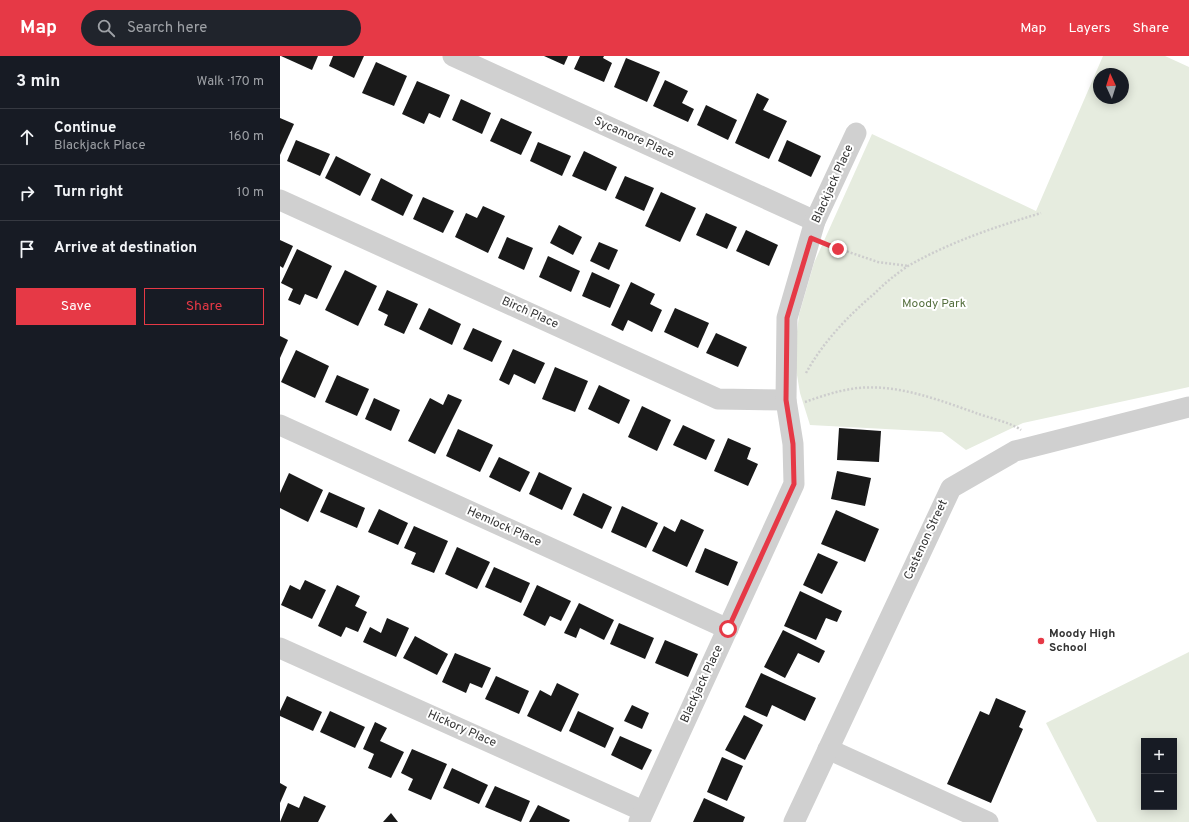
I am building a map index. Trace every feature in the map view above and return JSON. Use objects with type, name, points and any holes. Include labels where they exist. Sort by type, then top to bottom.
[{"type":"street","name":"Sycamore Place","points":[[453,56],[813,230]]},
{"type":"street","name":"Blackjack Place","points":[[641,816],[794,484],[787,318],[813,230],[856,133]]},
{"type":"street","name":"Birch Place","points":[[280,200],[718,399],[791,396]]},
{"type":"street","name":"Castenon Street","points":[[794,822],[951,488],[1015,451],[1189,407]]},
{"type":"street","name":"Hemlock Place","points":[[280,425],[728,629]]},
{"type":"street","name":"Hickory Place","points":[[280,648],[641,816]]},
{"type":"street","points":[[828,749],[988,822]]},
{"type":"path","points":[[791,396],[826,343],[851,314],[892,277],[908,266],[949,246],[990,229],[1041,213]]},
{"type":"path","points":[[813,230],[838,249],[878,262],[908,266]]},
{"type":"path","points":[[791,396],[835,392],[858,388],[886,388],[913,393],[1021,429],[1029,448]]},
{"type":"green space","name":"Moody Park","points":[[1103,56],[1165,56],[1189,67],[1189,387],[1023,423],[966,450],[942,432],[810,425],[800,393],[794,357],[799,315],[814,263],[872,134],[1036,211],[1093,79],[1093,104],[1129,104],[1129,68],[1098,68]]},
{"type":"green space","points":[[1189,652],[1189,822],[1097,822],[1046,723]]},
{"type":"building","points":[[281,56],[318,56],[312,70]]},
{"type":"building","points":[[333,56],[364,56],[354,78],[329,66]]},
{"type":"building","points":[[544,56],[568,56],[564,65]]},
{"type":"building","points":[[580,56],[604,56],[603,58],[612,63],[604,82],[574,69]]},
{"type":"building","points":[[626,58],[660,72],[647,102],[614,87]]},
{"type":"building","points":[[376,62],[407,76],[394,106],[362,93]]},
{"type":"building","points":[[665,80],[688,91],[682,103],[694,109],[688,122],[653,106]]},
{"type":"building","points":[[417,81],[450,95],[440,118],[429,113],[424,124],[402,114]]},
{"type":"building","points":[[757,93],[769,99],[763,110],[787,121],[769,159],[735,143]]},
{"type":"building","points":[[461,99],[491,113],[482,134],[452,120]]},
{"type":"building","points":[[706,105],[737,120],[728,140],[697,125]]},
{"type":"building","points":[[280,118],[294,124],[280,155]]},
{"type":"building","points":[[501,118],[532,132],[521,155],[490,141]]},
{"type":"building","points":[[296,140],[330,154],[320,176],[287,161]]},
{"type":"building","points":[[787,140],[821,156],[811,177],[778,161]]},
{"type":"building","points":[[538,142],[571,156],[562,176],[530,161]]},
{"type":"building","points":[[584,151],[617,167],[606,191],[572,176]]},
{"type":"building","points":[[336,156],[371,174],[360,196],[325,178]]},
{"type":"building","points":[[625,176],[654,188],[644,211],[615,198]]},
{"type":"building","points":[[381,178],[413,195],[403,216],[371,200]]},
{"type":"building","points":[[661,192],[696,208],[680,242],[645,226]]},
{"type":"building","points":[[423,197],[454,211],[443,233],[413,219]]},
{"type":"building","points":[[483,206],[505,216],[488,253],[455,237],[466,213],[477,218]]},
{"type":"building","points":[[706,213],[737,227],[727,249],[696,235]]},
{"type":"building","points":[[559,225],[582,237],[573,255],[550,243]]},
{"type":"building","points":[[746,230],[778,245],[769,266],[736,251]]},
{"type":"building","points":[[507,237],[533,248],[524,270],[498,258]]},
{"type":"building","points":[[280,240],[293,246],[283,268],[280,266]]},
{"type":"building","points":[[599,242],[618,250],[609,270],[590,261]]},
{"type":"building","points":[[297,249],[332,266],[317,299],[305,294],[300,305],[288,300],[293,289],[281,283]]},
{"type":"building","points":[[548,256],[580,271],[571,292],[539,277]]},
{"type":"building","points":[[345,270],[377,286],[358,326],[325,310]]},
{"type":"building","points":[[592,272],[620,285],[610,308],[582,296]]},
{"type":"building","points":[[631,282],[655,294],[650,304],[662,310],[652,332],[628,320],[623,331],[611,325]]},
{"type":"building","points":[[387,290],[418,304],[404,334],[384,325],[388,315],[378,310]]},
{"type":"building","points":[[429,308],[461,324],[452,345],[419,329]]},
{"type":"building","points":[[675,308],[709,323],[698,348],[664,332]]},
{"type":"building","points":[[473,328],[502,341],[492,362],[463,349]]},
{"type":"building","points":[[716,333],[747,347],[738,367],[706,353]]},
{"type":"building","points":[[280,336],[288,340],[280,358]]},
{"type":"building","points":[[513,349],[545,363],[535,384],[514,374],[509,385],[499,380]]},
{"type":"building","points":[[296,350],[329,366],[315,398],[281,382]]},
{"type":"building","points":[[555,367],[588,381],[575,412],[542,399]]},
{"type":"building","points":[[337,375],[369,389],[357,416],[325,402]]},
{"type":"building","points":[[599,385],[630,400],[619,424],[588,409]]},
{"type":"building","points":[[448,394],[462,400],[435,454],[408,441],[430,398],[443,405]]},
{"type":"building","points":[[374,398],[400,410],[391,431],[365,419]]},
{"type":"building","points":[[642,406],[671,420],[657,451],[628,437]]},
{"type":"building","points":[[683,425],[715,440],[706,460],[673,445]]},
{"type":"building","points":[[839,428],[881,431],[879,462],[837,460]]},
{"type":"building","points":[[458,429],[493,445],[480,472],[446,456]]},
{"type":"building","points":[[728,438],[751,448],[747,459],[758,464],[748,486],[714,471]]},
{"type":"building","points":[[499,457],[530,472],[520,492],[489,477]]},
{"type":"building","points":[[837,471],[871,478],[865,506],[831,499]]},
{"type":"building","points":[[539,472],[572,488],[562,510],[529,494]]},
{"type":"building","points":[[289,473],[323,490],[308,522],[280,508],[280,493]]},
{"type":"building","points":[[329,492],[365,508],[357,528],[320,512]]},
{"type":"building","points":[[583,493],[612,507],[602,529],[573,515]]},
{"type":"building","points":[[622,506],[658,523],[646,548],[611,532]]},
{"type":"building","points":[[379,509],[408,523],[398,545],[368,532]]},
{"type":"building","points":[[836,510],[879,529],[865,562],[821,544]]},
{"type":"building","points":[[681,519],[704,530],[687,567],[652,551],[664,526],[675,532]]},
{"type":"building","points":[[414,526],[448,541],[434,573],[411,564],[416,553],[404,548]]},
{"type":"building","points":[[457,547],[490,562],[477,589],[445,574]]},
{"type":"building","points":[[705,548],[738,562],[728,586],[695,572]]},
{"type":"building","points":[[818,553],[838,562],[822,594],[803,585]]},
{"type":"building","points":[[494,567],[530,583],[521,603],[485,587]]},
{"type":"building","points":[[305,580],[326,590],[312,619],[281,605],[290,585],[300,590]]},
{"type":"building","points":[[337,585],[360,596],[355,606],[367,612],[358,632],[346,627],[341,637],[318,626]]},
{"type":"building","points":[[537,585],[571,601],[561,621],[550,616],[545,626],[523,615]]},
{"type":"building","points":[[800,591],[842,611],[837,622],[826,618],[816,640],[784,626]]},
{"type":"building","points":[[579,603],[614,620],[604,640],[580,628],[576,638],[564,633]]},
{"type":"building","points":[[387,618],[409,628],[396,657],[363,642],[370,627],[381,633]]},
{"type":"building","points":[[619,623],[654,638],[645,659],[610,644]]},
{"type":"building","points":[[783,630],[825,651],[819,663],[798,653],[785,678],[764,667]]},
{"type":"building","points":[[415,636],[448,654],[437,675],[403,658]]},
{"type":"building","points":[[665,640],[698,654],[688,677],[655,663]]},
{"type":"building","points":[[455,653],[491,668],[482,688],[470,683],[466,693],[442,682]]},
{"type":"building","points":[[761,673],[816,698],[805,721],[772,705],[767,717],[745,707]]},
{"type":"building","points":[[496,676],[529,691],[519,714],[485,699]]},
{"type":"building","points":[[557,683],[579,694],[561,732],[527,716],[540,690],[551,696]]},
{"type":"building","points":[[287,696],[322,712],[313,731],[280,716],[280,711]]},
{"type":"building","points":[[996,698],[1026,711],[1019,727],[1023,729],[991,803],[947,784],[980,711],[989,715]]},
{"type":"building","points":[[632,705],[649,713],[642,729],[624,721]]},
{"type":"building","points":[[330,711],[365,727],[355,748],[320,732]]},
{"type":"building","points":[[578,711],[614,728],[605,748],[569,731]]},
{"type":"building","points":[[744,715],[763,725],[745,760],[725,750]]},
{"type":"building","points":[[375,722],[387,728],[380,741],[404,752],[391,778],[368,768],[374,754],[363,749]]},
{"type":"building","points":[[620,736],[652,750],[642,770],[611,755]]},
{"type":"building","points":[[412,749],[447,764],[431,800],[408,790],[413,779],[401,773]]},
{"type":"building","points":[[722,757],[743,766],[727,801],[707,792]]},
{"type":"building","points":[[452,768],[488,785],[479,804],[443,788]]},
{"type":"building","points":[[280,783],[287,787],[280,803]]},
{"type":"building","points":[[495,786],[530,801],[521,822],[485,807]]},
{"type":"building","points":[[304,796],[326,806],[318,822],[280,822],[288,803],[299,808]]},
{"type":"building","points":[[704,798],[745,817],[743,822],[693,822]]},
{"type":"building","points":[[538,805],[570,820],[569,822],[529,822]]},
{"type":"building","points":[[391,813],[398,822],[383,822]]},
{"type":"place","name":"Moody High School","points":[[1041,641]]},
{"type":"route","points":[[728,629],[794,484],[793,444],[786,400],[787,318],[811,238],[838,249]]}]
